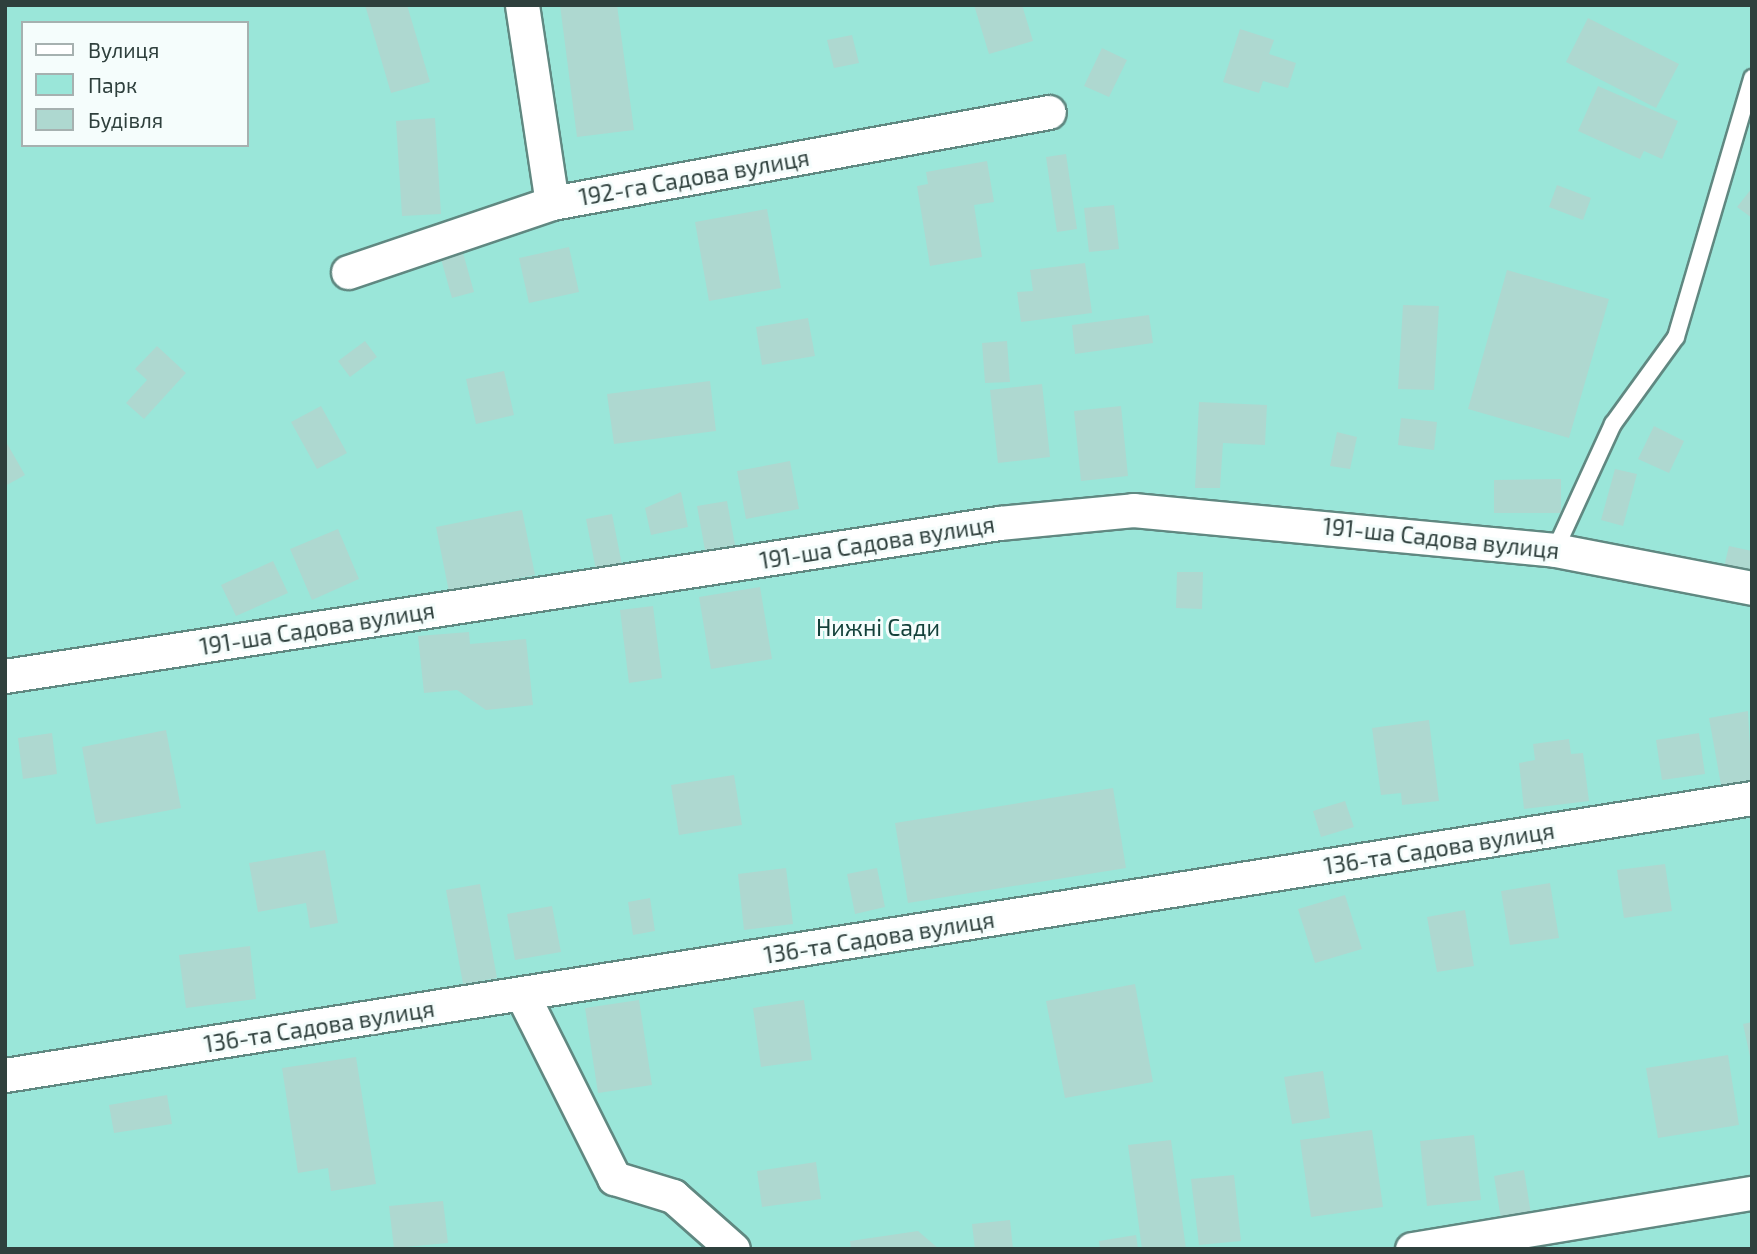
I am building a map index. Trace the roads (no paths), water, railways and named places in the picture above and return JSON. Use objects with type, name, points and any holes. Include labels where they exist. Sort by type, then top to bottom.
[{"type":"street","points":[[522,5],[552,203]]},
{"type":"street","name":"192-га Садова вулиця","points":[[348,272],[552,203],[1049,112]]},
{"type":"street","name":"191-ша Садова вулиця","points":[[8,670],[999,523],[1133,510],[1555,550],[1752,588]]},
{"type":"street","name":"136-та Садова вулиця","points":[[5,1075],[1752,798]]},
{"type":"street","points":[[522,994],[614,1178],[673,1196],[733,1249]]},
{"type":"street","points":[[1412,1249],[1752,1193]]},
{"type":"lane","points":[[1555,550],[1613,424],[1676,337],[1752,78]]},
{"type":"park label","name":"Нижні Сади","points":[[878,627]]}]
